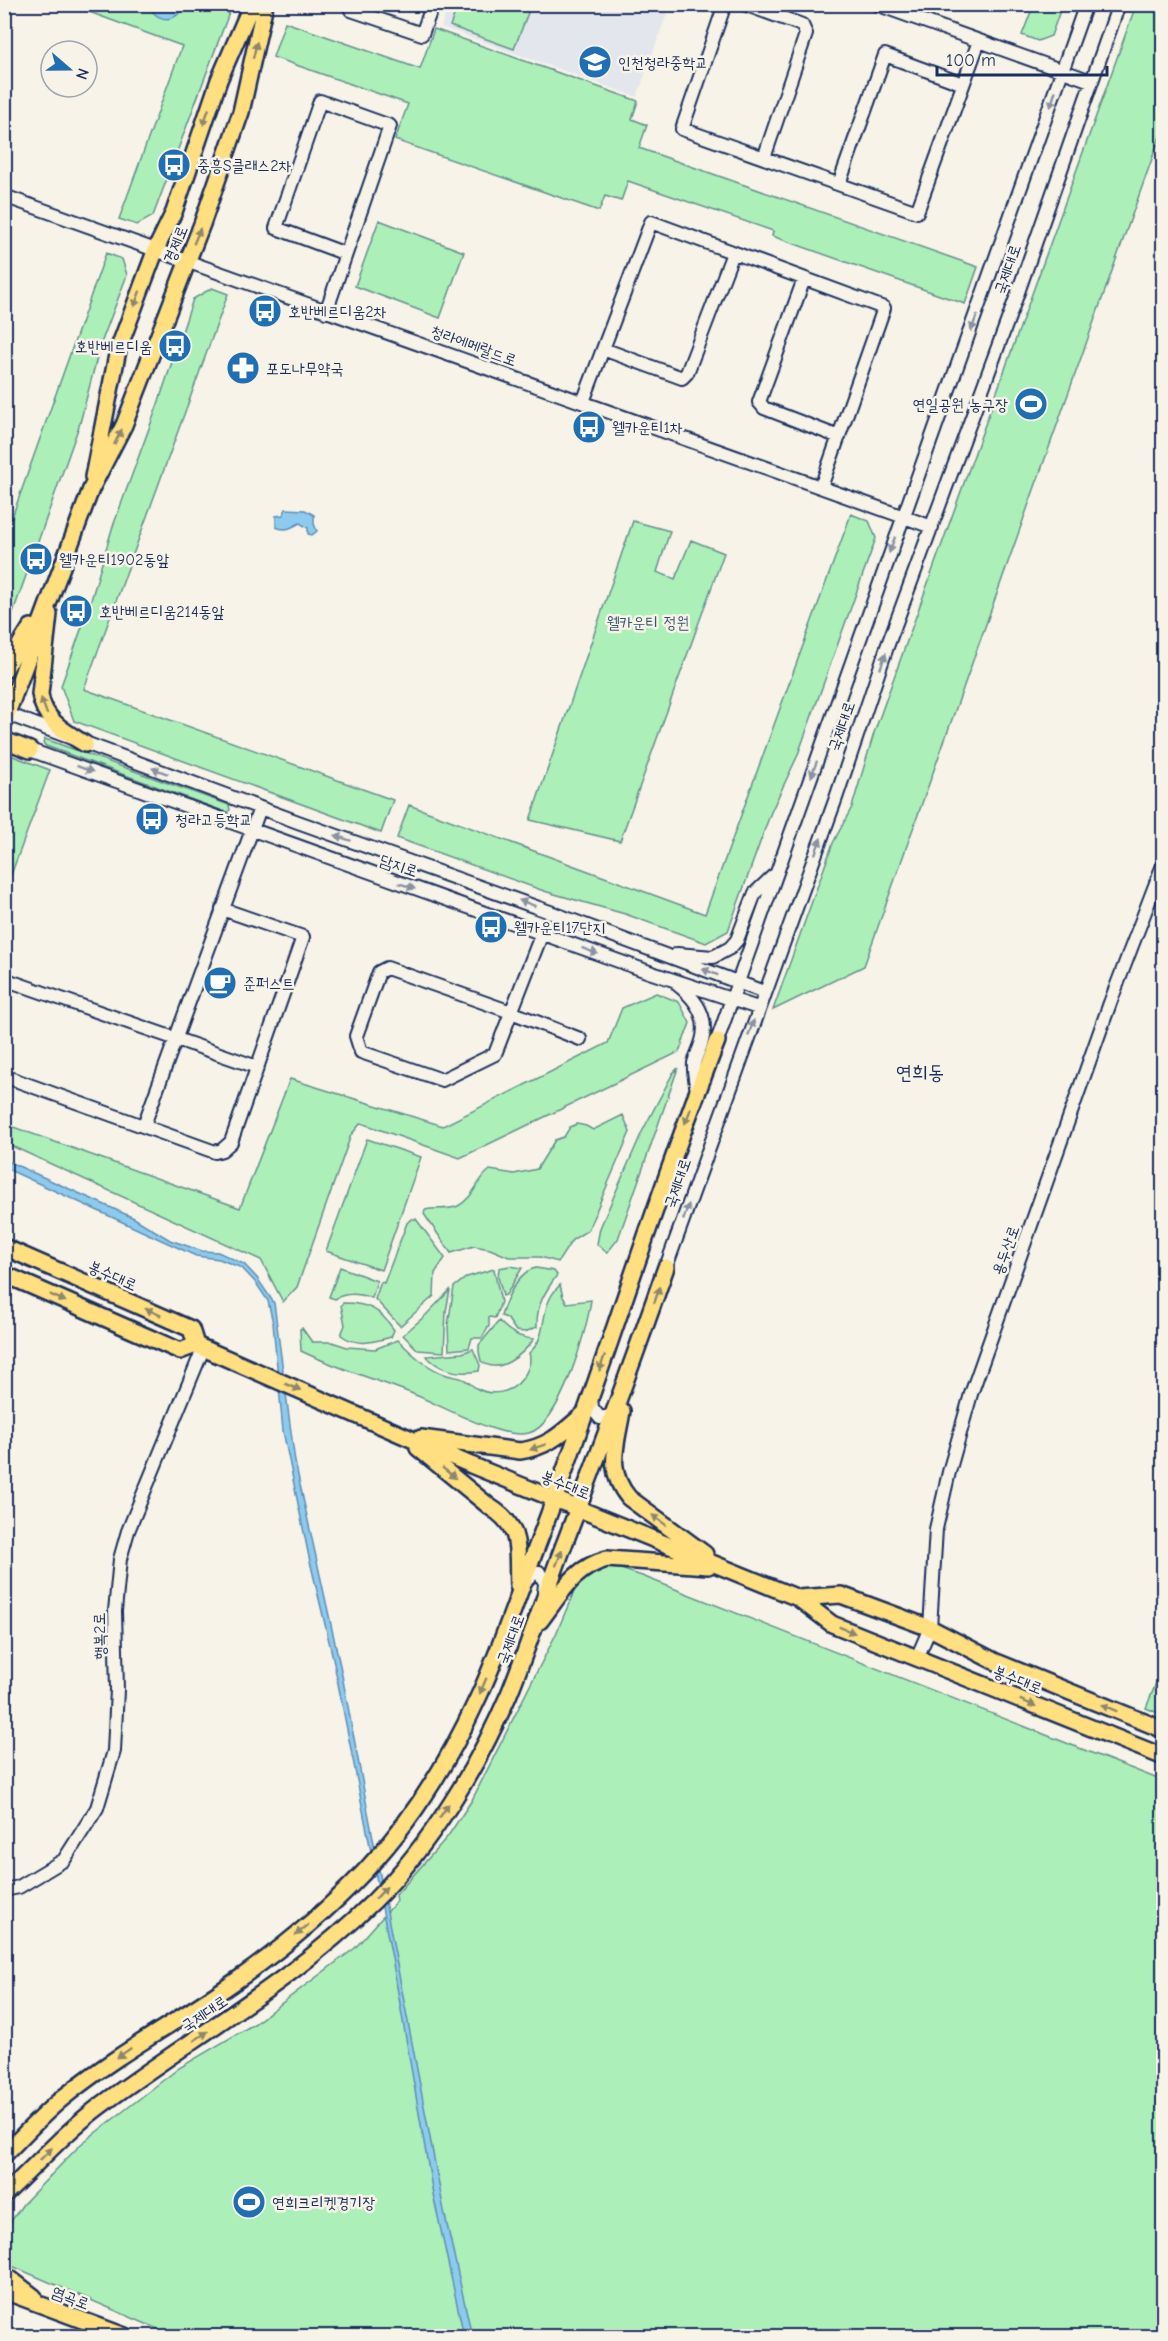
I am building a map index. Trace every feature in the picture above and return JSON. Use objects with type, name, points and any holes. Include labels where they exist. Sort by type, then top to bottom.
[{"type":"main road","name":"경제로","points":[[91,489],[99,438],[118,350],[156,249],[174,212],[219,80],[252,4]]},
{"type":"main road","name":"경제로","points":[[6,716],[91,489],[124,425],[202,225],[241,112],[265,4]]},
{"type":"main road","points":[[4,670],[51,593]]},
{"type":"main road","points":[[51,593],[40,694],[42,706],[51,721],[85,744]]},
{"type":"main road","points":[[4,740],[30,750]]},
{"type":"main road","name":"국제대로","points":[[4,2155],[69,2092],[238,1980],[299,1933],[345,1891],[377,1857],[432,1782],[464,1728],[489,1674],[555,1499],[697,1092],[717,1041]]},
{"type":"main road","name":"봉수대로","points":[[4,1248],[191,1329],[200,1347],[404,1436],[798,1598],[832,1624],[1164,1757]]},
{"type":"main road","name":"국제대로","points":[[4,2195],[60,2140],[96,2109],[249,2004],[298,1967],[349,1924],[382,1892],[410,1859],[454,1797],[483,1747],[508,1695],[666,1268]]},
{"type":"main road","points":[[4,1274],[180,1351],[200,1347]]},
{"type":"main road","points":[[629,1373],[614,1460],[619,1487],[629,1498],[723,1567]]},
{"type":"main road","points":[[404,1436],[520,1451],[543,1446],[585,1413]]},
{"type":"main road","points":[[404,1436],[490,1507],[503,1515],[511,1524],[517,1545],[519,1590]]},
{"type":"main road","points":[[531,1633],[576,1575],[592,1563],[607,1559],[723,1567]]},
{"type":"main road","name":"봉수대로","points":[[798,1598],[841,1595],[930,1628],[994,1661],[1164,1730]]},
{"type":"main road","points":[[4,2208],[19,2181]]},
{"type":"main road","points":[[4,2274],[45,2306]]},
{"type":"main road","name":"염곡로","points":[[4,2291],[125,2337]]},
{"type":"main road","points":[[4,2302],[45,2306]]},
{"type":"street","points":[[353,4],[351,10],[422,34],[433,4]]},
{"type":"street","points":[[725,4],[682,129],[917,212],[979,41]]},
{"type":"street","points":[[744,4],[802,25],[806,34],[764,158]]},
{"type":"street","points":[[876,4],[1091,81]]},
{"type":"street","name":"국제대로","points":[[717,1041],[1086,4]]},
{"type":"street","name":"국제대로","points":[[666,1268],[1016,298],[1119,4]]},
{"type":"street","points":[[839,184],[885,55],[963,84]]},
{"type":"street","points":[[326,312],[346,254],[390,126],[320,101],[276,228],[346,254]]},
{"type":"street","name":"청라에메랄드로","points":[[4,196],[932,527]]},
{"type":"street","points":[[583,402],[651,222],[884,308],[821,487]]},
{"type":"street","points":[[603,349],[682,378],[687,373],[733,253]]},
{"type":"street","points":[[804,279],[759,402],[764,408],[838,437]]},
{"type":"street","points":[[6,716],[765,992]]},
{"type":"street","name":"담지로","points":[[30,750],[652,974],[758,1008]]},
{"type":"street","points":[[144,1125],[260,808]]},
{"type":"street","name":"용두산로","points":[[917,1658],[930,1628],[936,1529],[971,1394],[1106,1014],[1164,862]]},
{"type":"street","points":[[662,953],[713,957],[721,955],[737,940],[754,893],[776,873]]},
{"type":"street","points":[[4,1076],[215,1152],[222,1150],[231,1142],[303,937],[222,909]]},
{"type":"street","points":[[542,933],[511,1012],[495,1054],[442,1080],[361,1052],[356,1036],[378,972],[387,968],[511,1012],[580,1039]]},
{"type":"street","points":[[652,974],[673,976],[685,973],[685,968],[662,953]]},
{"type":"street","points":[[652,974],[675,983],[689,993],[702,1015],[703,1038],[694,1065],[697,1092]]},
{"type":"street","points":[[4,979],[257,1067]]},
{"type":"street","name":"행복2로","points":[[4,1890],[19,1887],[64,1860],[97,1808],[114,1751],[117,1690],[115,1611],[120,1559],[128,1531],[200,1347]]},
{"type":"street","points":[[591,1395],[592,1408],[600,1418],[609,1416],[616,1408]]},
{"type":"street","points":[[519,1590],[534,1573],[539,1572],[545,1583],[542,1604]]},
{"type":"shaded area","name":"인천청라중학교","points":[[449,5],[670,5],[637,97],[441,27]]},
{"type":"green space","points":[[458,4],[531,5],[514,49],[450,26]]},
{"type":"green space","points":[[1034,4],[1062,5],[1051,36],[1038,41],[1022,35]]},
{"type":"green space","points":[[70,5],[232,5],[153,216],[137,225],[119,219],[182,46]]},
{"type":"green space","points":[[1136,5],[1163,5],[1163,128],[864,966],[773,1010],[833,843],[852,807],[874,733]]},
{"type":"green space","points":[[285,22],[420,69],[434,29],[638,101],[632,119],[647,125],[639,148],[978,267],[965,304],[772,236],[773,231],[628,181],[621,201],[605,196],[599,211],[395,140],[408,104],[273,57]]},
{"type":"green space","points":[[379,220],[464,252],[440,318],[355,286]]},
{"type":"green space","points":[[106,253],[122,259],[127,275],[100,346],[80,423],[5,635],[5,537]]},
{"type":"green space","points":[[212,288],[228,294],[84,689],[393,800],[381,833],[74,721],[61,686],[89,607],[112,529],[158,404],[193,299]]},
{"type":"green space","points":[[851,514],[869,521],[876,538],[797,757],[771,812],[728,931],[706,943],[625,914],[544,891],[397,838],[409,805],[705,914]]},
{"type":"green space","name":"웰카운티 정원","points":[[633,521],[670,531],[657,572],[675,579],[691,540],[724,553],[620,841],[530,820]]},
{"type":"green space","points":[[45,739],[229,805],[230,810],[223,811],[46,746],[43,743]]},
{"type":"green space","points":[[4,753],[50,770],[5,891]]},
{"type":"green space","points":[[656,993],[679,1002],[690,1023],[679,1052],[460,1158],[361,1123],[351,1135],[297,1287],[283,1302],[261,1260],[5,1143],[5,1124],[240,1208],[290,1079],[443,1126],[608,1043],[622,1008]]},
{"type":"green space","points":[[678,1068],[618,1239],[607,1253],[597,1244],[600,1228],[642,1132],[673,1073]]},
{"type":"green space","points":[[623,1115],[630,1132],[588,1230],[572,1240],[558,1262],[540,1257],[509,1257],[490,1249],[474,1246],[451,1253],[424,1214],[425,1210],[450,1208],[463,1203],[490,1170],[514,1174],[537,1169],[555,1140],[564,1137],[570,1127],[577,1124],[593,1130]]},
{"type":"green space","points":[[367,1139],[421,1157],[381,1270],[326,1251]]},
{"type":"green space","points":[[411,1219],[416,1219],[445,1258],[435,1273],[434,1296],[400,1326],[375,1299],[381,1282],[384,1283],[407,1223]]},
{"type":"green space","points":[[510,1266],[522,1268],[506,1295],[503,1296],[498,1277],[499,1268]]},
{"type":"green space","points":[[340,1267],[377,1281],[372,1298],[353,1294],[335,1299],[329,1297]]},
{"type":"green space","points":[[536,1268],[554,1271],[557,1275],[540,1305],[537,1327],[525,1332],[516,1331],[507,1318],[501,1316],[518,1280]]},
{"type":"green space","points":[[494,1269],[501,1302],[495,1318],[489,1317],[489,1326],[482,1338],[472,1338],[469,1348],[449,1350],[448,1325],[454,1287],[467,1277]]},
{"type":"green space","points":[[560,1285],[567,1303],[591,1300],[578,1353],[562,1395],[552,1413],[541,1426],[529,1433],[517,1434],[486,1426],[408,1392],[301,1351],[300,1329],[302,1328],[312,1342],[332,1342],[347,1347],[375,1349],[398,1340],[433,1369],[463,1379],[482,1391],[501,1392],[513,1388],[526,1373],[530,1363],[529,1353],[540,1338],[548,1303]]},
{"type":"green space","points":[[450,1290],[446,1311],[444,1352],[418,1350],[403,1335]]},
{"type":"green space","points":[[343,1303],[360,1304],[378,1312],[394,1330],[391,1337],[371,1342],[359,1342],[341,1335],[345,1325],[341,1305]]},
{"type":"green space","points":[[499,1321],[515,1334],[534,1339],[517,1357],[503,1365],[488,1365],[481,1361],[479,1345]]},
{"type":"green space","points":[[473,1349],[480,1365],[479,1371],[450,1371],[426,1356],[462,1353]]},
{"type":"green space","points":[[608,1566],[642,1576],[1163,1781],[1163,2336],[174,2336],[5,2263],[5,2230],[23,2204],[81,2144],[179,2068],[254,2024],[355,1948],[397,1901],[396,1895],[448,1836],[472,1800],[556,1634],[576,1587],[591,1571]]},
{"type":"green space","points":[[1163,1633],[1163,1715],[1146,1708],[1160,1673],[1159,1638]]},
{"type":"water","points":[[149,5],[180,5],[181,10],[173,18],[168,19],[154,14]]},
{"type":"water","points":[[286,509],[305,510],[314,515],[317,531],[312,535],[308,534],[308,528],[300,523],[286,529],[276,527],[276,516],[283,515]]},
{"type":"water","points":[[5,1160],[134,1218],[170,1240],[202,1251],[218,1252],[244,1264],[274,1303],[295,1462],[341,1670],[444,2211],[472,2336],[464,2336],[433,2194],[392,1958],[333,1658],[283,1431],[273,1323],[268,1301],[242,1268],[219,1259],[196,1256],[5,1168]]},
{"type":"place","name":"인천청라중학교","points":[[595,62]]},
{"type":"place","name":"중흥S클래스2차","points":[[174,165]]},
{"type":"place","name":"호반베르디움2차","points":[[265,311]]},
{"type":"place","name":"호반베르디움","points":[[175,346]]},
{"type":"place","name":"포도나무약국","points":[[243,368]]},
{"type":"place","name":"연일공원 농구장","points":[[1031,404]]},
{"type":"place","name":"웰카운티1차","points":[[589,427]]},
{"type":"place","name":"웰카운티1902동앞","points":[[36,559]]},
{"type":"place","name":"호반베르디움214동앞","points":[[76,611]]},
{"type":"place","name":"청라고등학교","points":[[152,819]]},
{"type":"place","name":"웰카운티17단지","points":[[491,927]]},
{"type":"place","name":"준퍼스트","points":[[220,983]]},
{"type":"place","name":"연희크리켓경기장","points":[[249,2202]]},
{"type":"district","name":"연희동","points":[[920,1072]]}]
